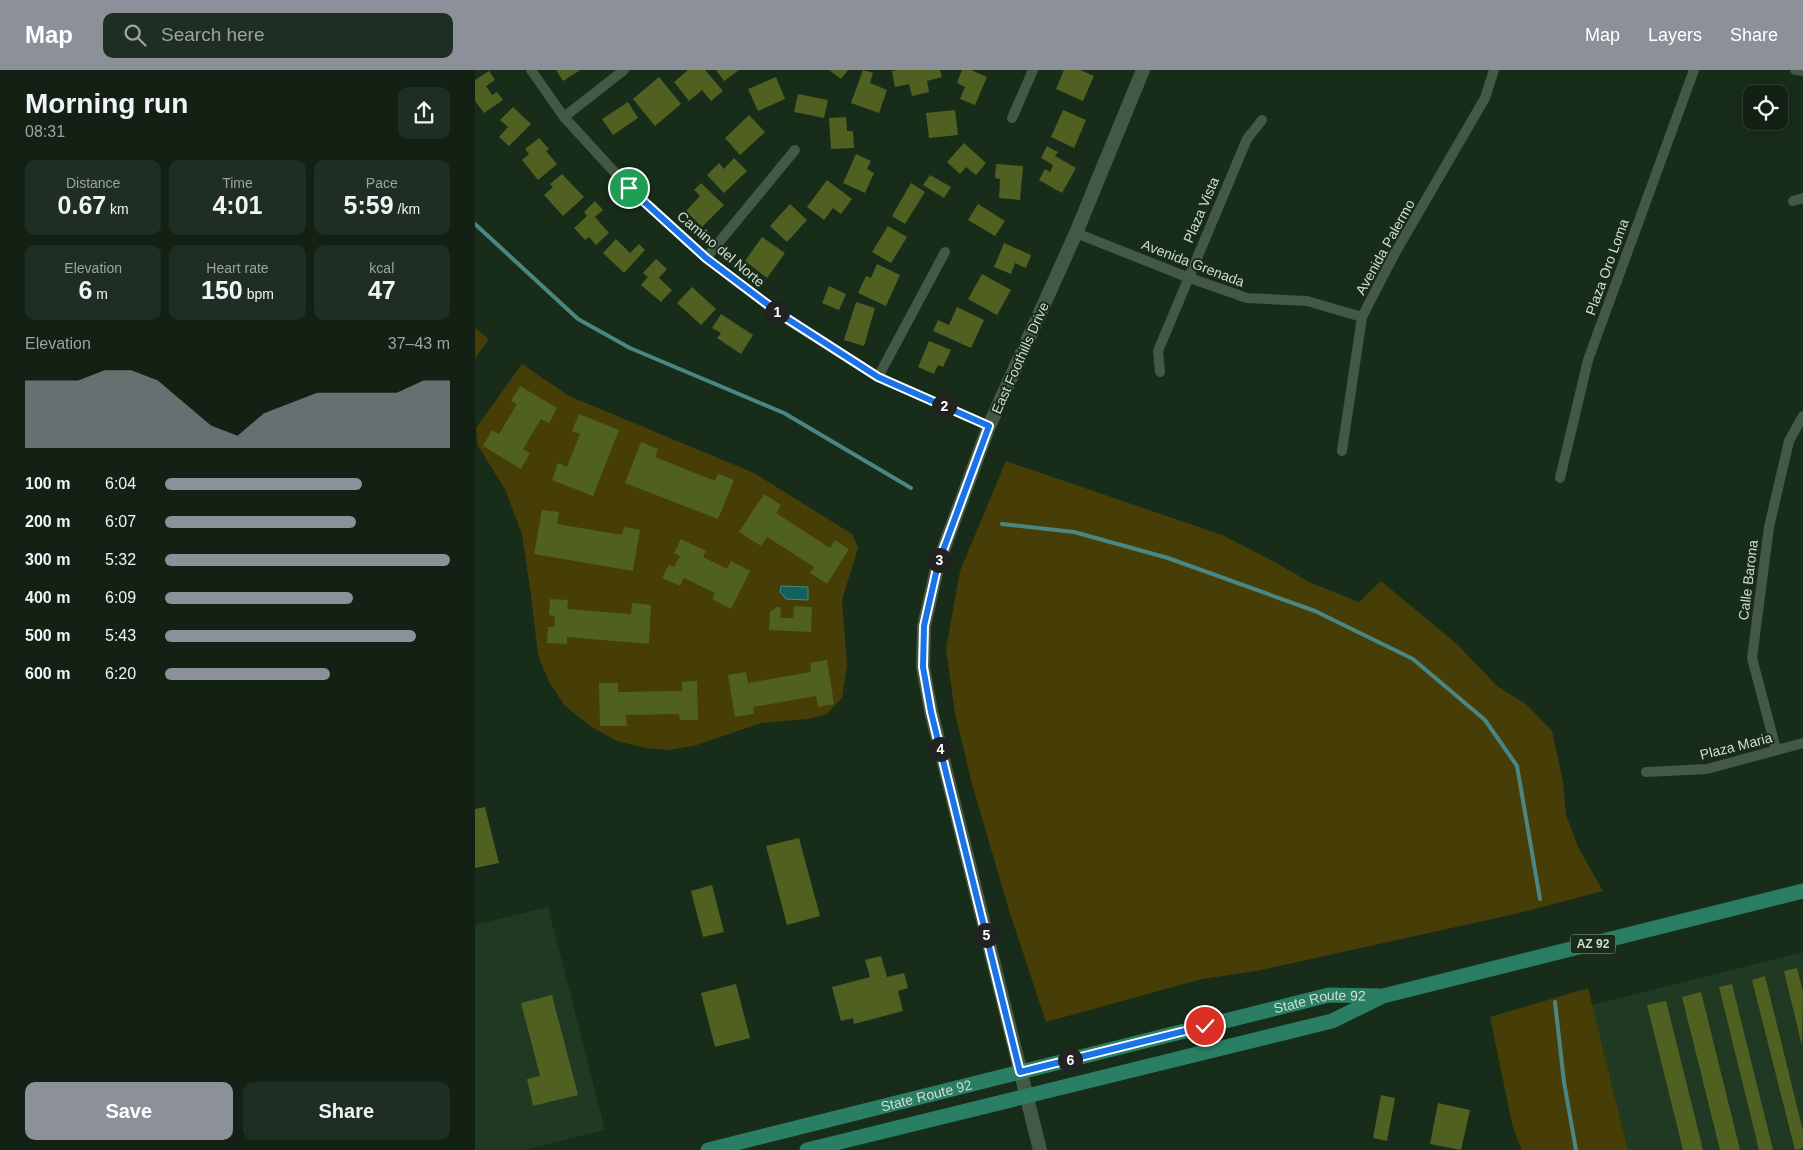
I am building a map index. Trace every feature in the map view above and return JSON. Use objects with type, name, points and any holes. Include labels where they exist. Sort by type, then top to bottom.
[{"type":"main road","name":"AZ 92","points":[[1383,996],[1803,891]]},
{"type":"main road","name":"State Route 92","points":[[708,1150],[1329,995],[1383,996]]},
{"type":"main road","name":"State Route 92","points":[[807,1150],[1332,1020],[1383,996]]},
{"type":"street","name":"Camino del Norte","points":[[531,70],[564,117],[629,188],[706,258],[783,316],[878,377],[989,426]]},
{"type":"street","points":[[564,117],[624,70]]},
{"type":"street","points":[[1012,118],[1033,70]]},
{"type":"street","name":"East Foothills Drive","points":[[1040,1150],[931,712],[923,667],[924,626],[938,564],[989,426],[1076,233],[1143,70]]},
{"type":"street","name":"Avenida Palermo","points":[[1342,451],[1362,317],[1395,254],[1485,98],[1494,70]]},
{"type":"street","name":"Plaza Oro Loma","points":[[1560,478],[1587,360],[1694,70]]},
{"type":"street","points":[[1795,70],[1803,71]]},
{"type":"street","name":"Plaza Vista","points":[[1160,372],[1158,351],[1187,277],[1247,139],[1262,120]]},
{"type":"street","points":[[706,258],[795,150]]},
{"type":"street","points":[[1793,201],[1803,198]]},
{"type":"street","name":"Avenida Grenada","points":[[1076,233],[1187,277],[1247,298],[1307,301],[1362,317]]},
{"type":"street","points":[[878,377],[945,252]]},
{"type":"street","name":"Calle Barona","points":[[1776,749],[1752,658],[1769,527],[1789,441],[1803,416]]},
{"type":"street","name":"Plaza Maria","points":[[1645,772],[1707,769],[1803,743]]},
{"type":"shaded area","points":[[475,328],[489,339],[475,358]]},
{"type":"shaded area","points":[[522,364],[569,396],[754,473],[852,534],[858,548],[842,600],[847,666],[842,698],[827,714],[807,719],[761,723],[694,746],[668,750],[646,748],[617,741],[590,726],[565,706],[549,682],[538,655],[522,534],[505,489],[478,446],[476,428]]},
{"type":"shaded area","points":[[1006,461],[1222,535],[1311,583],[1359,602],[1381,581],[1458,645],[1497,686],[1527,705],[1552,731],[1563,781],[1566,815],[1579,849],[1603,891],[1515,914],[1256,971],[1202,979],[1046,1022],[1009,910],[972,784],[955,713],[946,649],[960,571]]},
{"type":"shaded area","points":[[548,907],[605,1130],[524,1150],[475,1150],[475,925]]},
{"type":"shaded area","points":[[1803,952],[1803,1150],[1628,1150],[1592,1005]]},
{"type":"shaded area","points":[[1588,988],[1628,1150],[1522,1150],[1513,1128],[1490,1017]]},
{"type":"water","points":[[781,586],[808,587],[808,600],[786,599],[780,592]]},
{"type":"building","points":[[556,70],[580,70],[563,81]]},
{"type":"building","points":[[688,70],[705,70],[723,91],[711,101],[702,90],[689,101],[674,82]]},
{"type":"building","points":[[716,70],[739,70],[724,81]]},
{"type":"building","points":[[829,70],[848,70],[841,79]]},
{"type":"building","points":[[863,70],[873,73],[870,83],[887,90],[879,113],[851,103]]},
{"type":"building","points":[[940,70],[942,77],[927,81],[929,92],[912,96],[909,84],[895,87],[892,71]]},
{"type":"building","points":[[962,70],[971,70],[987,77],[975,105],[960,99],[965,87],[957,83]]},
{"type":"building","points":[[1064,70],[1080,70],[1094,76],[1083,101],[1056,89]]},
{"type":"building","points":[[489,71],[495,80],[486,86],[492,95],[497,92],[503,100],[484,113],[475,101],[475,80]]},
{"type":"building","points":[[659,77],[681,104],[655,126],[633,99]]},
{"type":"building","points":[[776,77],[785,99],[758,111],[748,89]]},
{"type":"building","points":[[798,94],[828,100],[824,118],[794,112]]},
{"type":"building","points":[[628,102],[638,118],[613,135],[602,119]]},
{"type":"building","points":[[513,107],[531,124],[509,146],[499,137],[508,127],[500,120]]},
{"type":"building","points":[[955,110],[958,135],[929,138],[926,113]]},
{"type":"building","points":[[1063,110],[1086,120],[1074,148],[1051,137]]},
{"type":"building","points":[[749,115],[765,132],[740,155],[725,138]]},
{"type":"building","points":[[846,117],[847,131],[853,131],[854,148],[831,149],[829,118]]},
{"type":"building","points":[[539,138],[549,149],[546,151],[557,164],[538,180],[522,160],[529,154],[525,149]]},
{"type":"building","points":[[964,143],[986,163],[976,175],[966,167],[960,174],[947,162]]},
{"type":"building","points":[[1047,146],[1058,152],[1055,156],[1076,168],[1062,193],[1039,180],[1045,169],[1050,172],[1053,165],[1041,158]]},
{"type":"building","points":[[856,154],[871,161],[867,169],[874,173],[865,193],[843,183]]},
{"type":"building","points":[[734,158],[747,171],[724,193],[707,175],[719,163],[724,169]]},
{"type":"building","points":[[996,164],[1023,166],[1020,200],[999,198],[1000,179],[995,178]]},
{"type":"building","points":[[562,174],[584,197],[563,216],[544,195],[553,187],[550,184]]},
{"type":"building","points":[[930,175],[951,187],[944,198],[923,185]]},
{"type":"building","points":[[827,180],[852,199],[841,214],[833,208],[824,220],[807,207]]},
{"type":"building","points":[[701,183],[724,205],[702,227],[686,211],[700,196],[694,190]]},
{"type":"building","points":[[911,183],[925,192],[905,224],[892,216]]},
{"type":"building","points":[[595,201],[603,210],[595,217],[609,233],[596,245],[589,237],[585,240],[574,228],[587,216],[584,212]]},
{"type":"building","points":[[790,204],[807,220],[787,242],[770,226]]},
{"type":"building","points":[[978,204],[1005,221],[995,236],[968,220]]},
{"type":"building","points":[[888,226],[907,237],[891,263],[872,252]]},
{"type":"building","points":[[762,237],[785,253],[767,278],[745,261]]},
{"type":"building","points":[[616,239],[630,253],[639,244],[645,250],[624,273],[603,253]]},
{"type":"building","points":[[1004,243],[1031,255],[1026,268],[1015,263],[1011,274],[994,267]]},
{"type":"building","points":[[656,259],[667,269],[659,278],[672,290],[661,302],[641,285],[648,277],[643,273]]},
{"type":"building","points":[[877,264],[900,275],[886,306],[858,293],[866,276],[871,278]]},
{"type":"building","points":[[982,274],[1011,290],[997,315],[968,299]]},
{"type":"building","points":[[829,286],[846,294],[839,310],[822,303]]},
{"type":"building","points":[[692,287],[716,309],[701,325],[677,303]]},
{"type":"building","points":[[856,302],[875,308],[864,346],[844,340]]},
{"type":"building","points":[[957,307],[984,320],[971,348],[933,331],[938,320],[949,325]]},
{"type":"building","points":[[721,314],[753,335],[741,354],[717,338],[721,333],[712,328]]},
{"type":"building","points":[[929,341],[951,350],[943,367],[938,365],[934,374],[918,367]]},
{"type":"building","points":[[520,386],[557,408],[549,423],[541,419],[523,449],[530,453],[521,469],[483,446],[492,430],[499,434],[517,404],[511,401]]},
{"type":"building","points":[[579,414],[619,430],[593,496],[552,480],[558,463],[567,467],[580,434],[572,431]]},
{"type":"building","points":[[641,442],[658,449],[655,457],[715,481],[718,474],[734,480],[718,519],[625,483]]},
{"type":"building","points":[[764,494],[781,505],[776,513],[830,548],[835,540],[849,549],[827,584],[810,573],[814,567],[767,537],[761,546],[739,532]]},
{"type":"building","points":[[542,510],[559,512],[557,524],[622,535],[624,527],[640,530],[633,571],[534,554]]},
{"type":"building","points":[[681,539],[706,551],[703,557],[727,569],[731,561],[750,571],[731,609],[712,599],[715,593],[684,578],[680,586],[662,578],[669,565],[674,567],[680,556],[674,553]]},
{"type":"building","points":[[550,599],[568,600],[567,609],[631,614],[632,603],[651,605],[649,644],[567,637],[567,644],[547,643],[548,627],[554,627],[555,616],[549,615]]},
{"type":"building","points":[[794,606],[812,607],[811,632],[769,630],[770,612],[777,607],[781,607],[780,618],[793,618]]},
{"type":"building","points":[[827,660],[834,704],[818,707],[816,696],[753,707],[754,714],[735,717],[728,675],[746,672],[748,683],[811,672],[810,663]]},
{"type":"building","points":[[697,681],[698,720],[680,720],[679,714],[626,715],[627,726],[600,726],[599,683],[618,683],[618,692],[682,691],[682,682]]},
{"type":"building","points":[[485,807],[499,863],[475,868],[475,809]]},
{"type":"building","points":[[799,838],[820,916],[787,925],[766,846]]},
{"type":"building","points":[[712,885],[724,932],[703,937],[691,891]]},
{"type":"building","points":[[881,956],[887,977],[904,973],[908,988],[898,991],[903,1011],[854,1024],[853,1018],[841,1021],[832,987],[870,977],[865,960]]},
{"type":"building","points":[[1797,968],[1803,992],[1802,1046],[1784,971]]},
{"type":"building","points":[[1765,976],[1803,1131],[1803,1148],[1795,1150],[1752,980]]},
{"type":"building","points":[[736,984],[750,1038],[715,1047],[701,993]]},
{"type":"building","points":[[1732,984],[1773,1150],[1759,1150],[1719,987]]},
{"type":"building","points":[[1701,992],[1740,1150],[1720,1150],[1682,997]]},
{"type":"building","points":[[552,995],[578,1095],[533,1106],[527,1079],[540,1076],[521,1003]]},
{"type":"building","points":[[1666,1001],[1703,1150],[1683,1150],[1647,1005]]},
{"type":"building","points":[[1381,1095],[1395,1098],[1387,1141],[1373,1138]]},
{"type":"building","points":[[1438,1103],[1470,1110],[1461,1150],[1430,1144]]},
{"type":"waterway","points":[[475,224],[578,319],[630,348],[784,413],[911,488]]},
{"type":"waterway","points":[[1002,524],[1074,532],[1168,558],[1315,611],[1413,659],[1485,720],[1517,766],[1540,899]]},
{"type":"waterway","points":[[1555,1002],[1564,1082],[1576,1150]]},
{"type":"route","points":[[629,188],[706,258],[783,316],[878,377],[989,426],[938,564],[924,626],[923,667],[931,712],[1020,1072],[1205,1026]]}]
